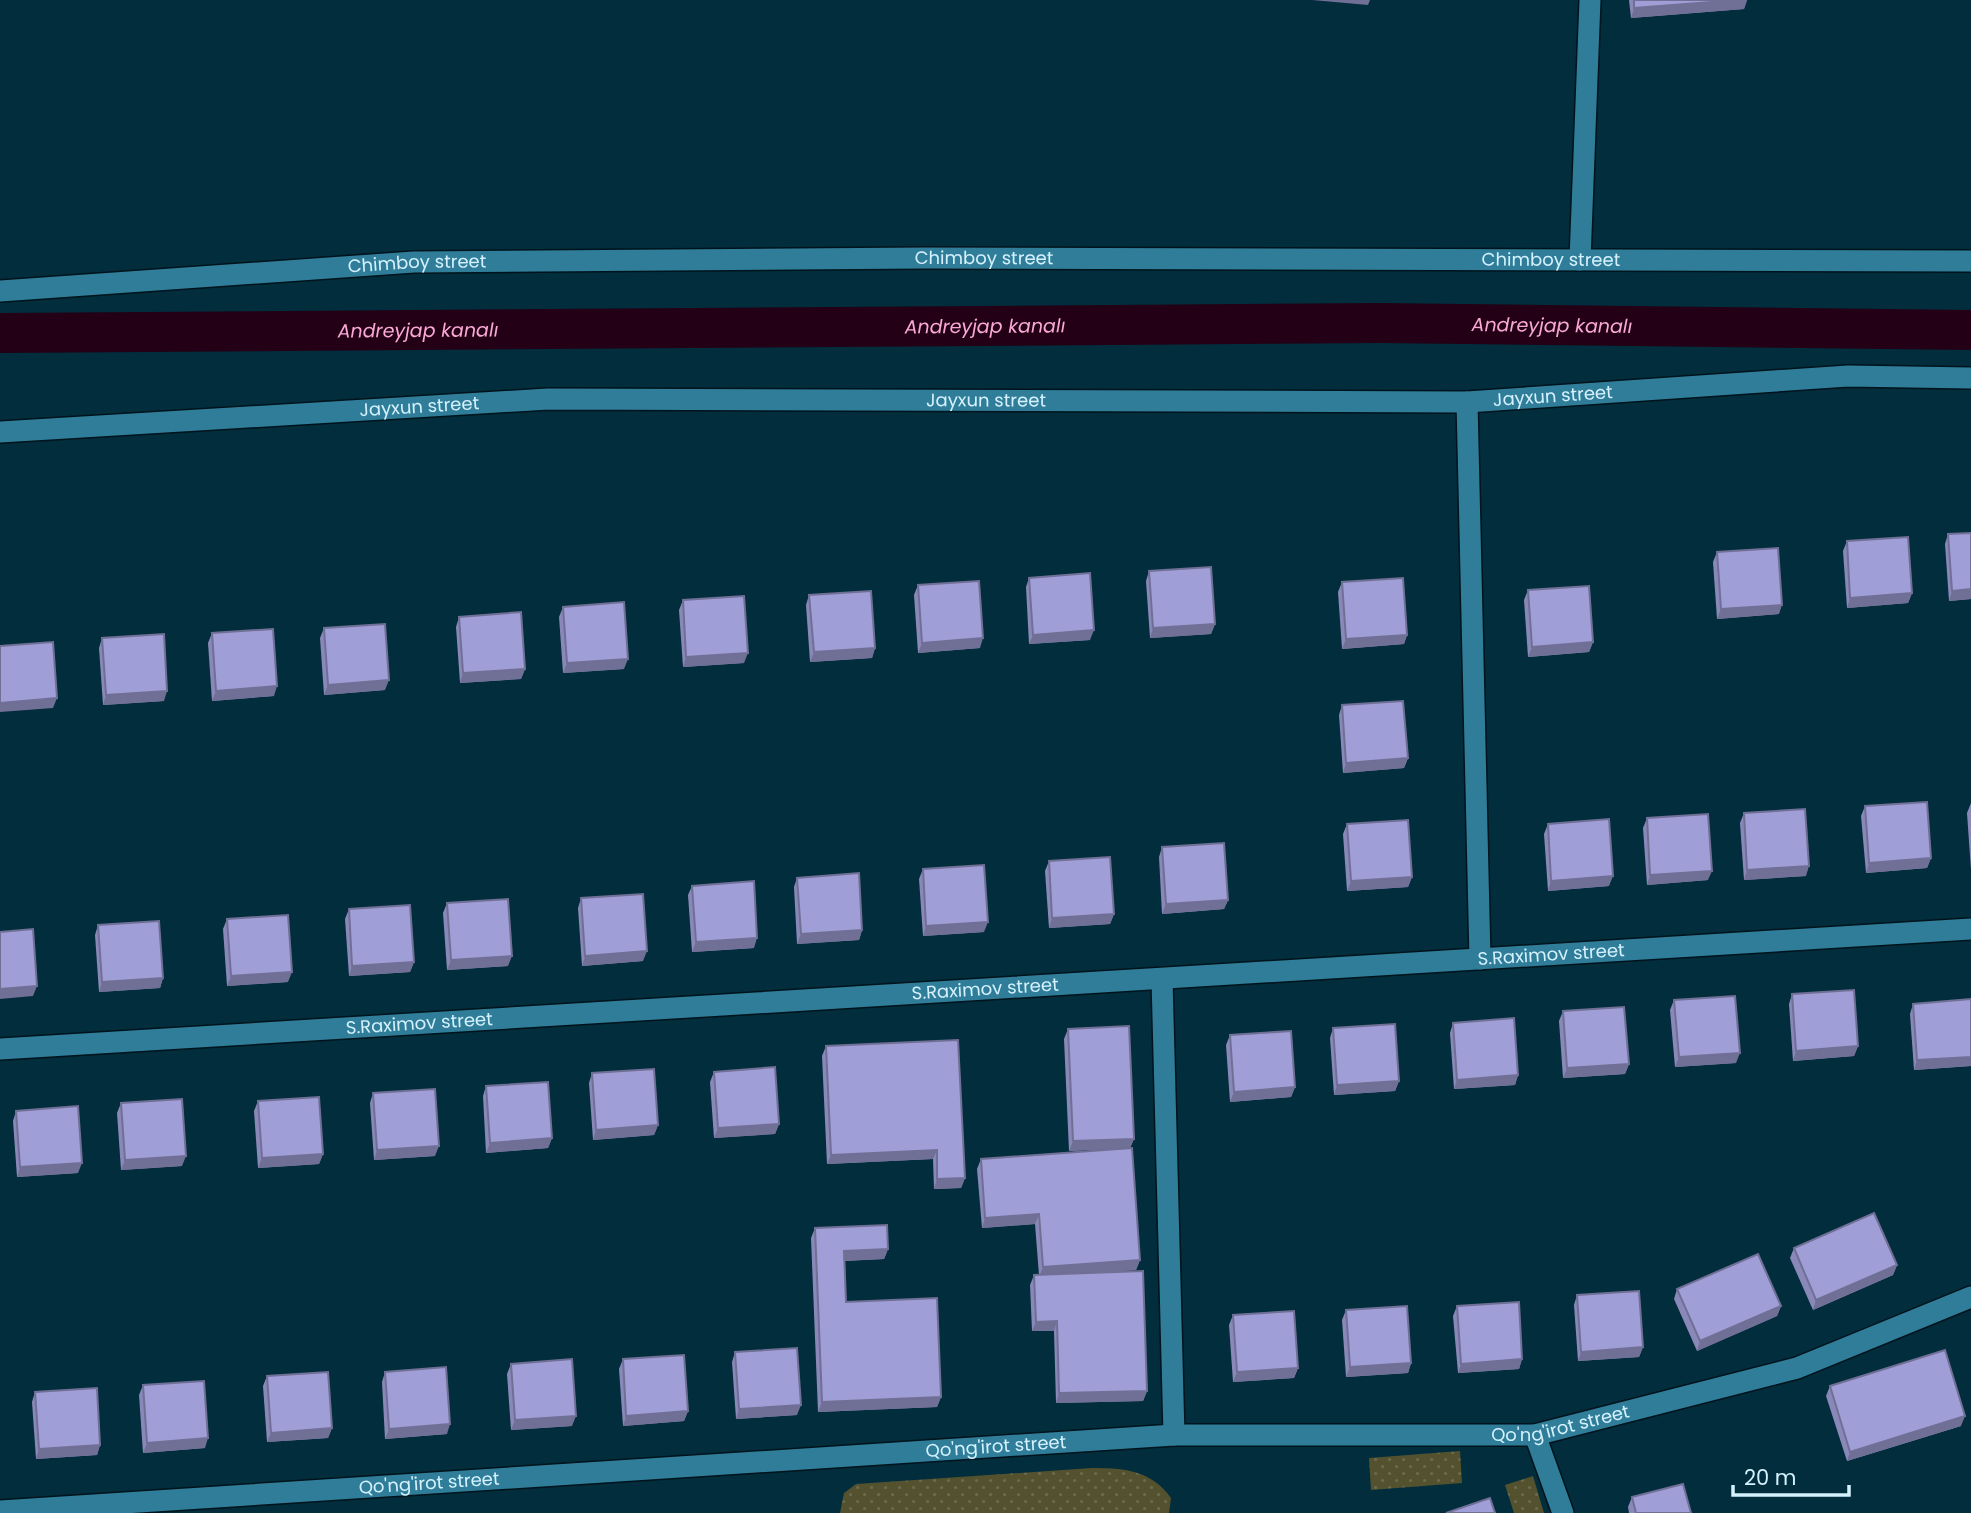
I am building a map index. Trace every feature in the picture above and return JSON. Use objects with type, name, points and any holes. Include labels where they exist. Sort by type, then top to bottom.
[{"type":"street","points":[[1580,260],[1590,0]]},
{"type":"street","name":"Chimboy street","points":[[0,291],[414,262],[925,258],[1971,261]]},
{"type":"street","name":"Jayxun street","points":[[0,432],[548,400],[1467,402],[1848,376],[1971,379]]},
{"type":"street","points":[[1467,402],[1480,959]]},
{"type":"street","name":"S.Raximov street","points":[[0,1049],[1971,929]]},
{"type":"street","points":[[1162,979],[1174,1435]]},
{"type":"street","name":"Qo'ng'irot street","points":[[0,1511],[1174,1435],[1535,1435],[1797,1368],[1971,1297]]},
{"type":"street","points":[[1535,1435],[1563,1513]]},
{"type":"shaded area","points":[[1460,1451],[1462,1483],[1371,1490],[1369,1458]]},
{"type":"shaded area","points":[[1092,1468],[1126,1470],[1146,1476],[1171,1498],[1169,1513],[840,1513],[844,1493],[856,1484]]},
{"type":"shaded area","points":[[1533,1476],[1544,1513],[1514,1513],[1505,1485]]},
{"type":"building","points":[[1634,0],[1737,0],[1634,8]]},
{"type":"building","points":[[1971,533],[1971,589],[1952,591],[1948,534]]},
{"type":"building","points":[[1908,537],[1912,593],[1850,598],[1847,541]]},
{"type":"building","points":[[1778,548],[1782,605],[1721,609],[1717,552]]},
{"type":"building","points":[[1211,567],[1215,624],[1153,628],[1149,571]]},
{"type":"building","points":[[1090,573],[1094,630],[1033,635],[1029,578]]},
{"type":"building","points":[[1403,578],[1407,635],[1346,639],[1342,582]]},
{"type":"building","points":[[979,581],[983,638],[922,643],[918,585]]},
{"type":"building","points":[[1589,586],[1593,642],[1532,647],[1528,590]]},
{"type":"building","points":[[871,591],[875,648],[814,652],[809,595]]},
{"type":"building","points":[[744,596],[748,653],[686,657],[683,600]]},
{"type":"building","points":[[624,602],[628,659],[567,663],[563,607]]},
{"type":"building","points":[[521,612],[525,669],[463,673],[459,617]]},
{"type":"building","points":[[385,624],[389,680],[328,685],[324,628]]},
{"type":"building","points":[[273,629],[277,686],[216,691],[212,633]]},
{"type":"building","points":[[164,634],[167,691],[106,695],[102,638]]},
{"type":"building","points":[[53,642],[57,698],[0,703],[0,646]]},
{"type":"building","points":[[1403,701],[1408,758],[1346,763],[1342,705]]},
{"type":"building","points":[[1927,802],[1931,858],[1869,863],[1865,806]]},
{"type":"building","points":[[1805,809],[1809,866],[1747,870],[1744,813]]},
{"type":"building","points":[[1708,814],[1712,871],[1650,875],[1647,818]]},
{"type":"building","points":[[1609,819],[1613,876],[1551,881],[1548,824]]},
{"type":"building","points":[[1408,820],[1412,877],[1351,881],[1347,824]]},
{"type":"building","points":[[1224,843],[1228,900],[1166,904],[1162,847]]},
{"type":"building","points":[[1110,857],[1114,914],[1052,918],[1049,861]]},
{"type":"building","points":[[984,865],[988,922],[926,926],[923,869]]},
{"type":"building","points":[[859,873],[862,930],[801,934],[797,878]]},
{"type":"building","points":[[754,881],[757,938],[696,942],[692,886]]},
{"type":"building","points":[[643,894],[647,951],[585,956],[581,898]]},
{"type":"building","points":[[508,899],[512,956],[451,960],[447,903]]},
{"type":"building","points":[[410,905],[414,962],[352,966],[349,909]]},
{"type":"building","points":[[288,915],[292,972],[231,976],[227,919]]},
{"type":"building","points":[[159,921],[163,978],[102,982],[98,925]]},
{"type":"building","points":[[33,929],[37,986],[0,989],[0,932]]},
{"type":"building","points":[[1854,990],[1858,1046],[1796,1051],[1792,994]]},
{"type":"building","points":[[1735,996],[1740,1053],[1679,1057],[1674,1000]]},
{"type":"building","points":[[1971,999],[1971,1057],[1917,1060],[1913,1004]]},
{"type":"building","points":[[1624,1007],[1629,1064],[1567,1068],[1563,1011]]},
{"type":"building","points":[[1514,1018],[1518,1075],[1457,1080],[1453,1023]]},
{"type":"building","points":[[1395,1024],[1399,1081],[1337,1085],[1333,1028]]},
{"type":"building","points":[[1129,1026],[1134,1139],[1073,1141],[1068,1029]]},
{"type":"building","points":[[1291,1031],[1295,1087],[1234,1092],[1230,1035]]},
{"type":"building","points":[[958,1040],[965,1178],[937,1179],[937,1150],[831,1155],[826,1046]]},
{"type":"building","points":[[775,1067],[779,1124],[718,1128],[714,1072]]},
{"type":"building","points":[[654,1069],[658,1125],[596,1130],[592,1073]]},
{"type":"building","points":[[548,1082],[552,1138],[490,1143],[486,1086]]},
{"type":"building","points":[[435,1089],[439,1146],[377,1150],[373,1093]]},
{"type":"building","points":[[319,1097],[323,1154],[262,1158],[258,1101]]},
{"type":"building","points":[[182,1099],[186,1156],[125,1160],[121,1103]]},
{"type":"building","points":[[78,1106],[82,1163],[20,1167],[16,1111]]},
{"type":"building","points":[[1132,1148],[1140,1260],[1043,1267],[1039,1214],[985,1218],[981,1159]]},
{"type":"building","points":[[1874,1213],[1897,1265],[1816,1300],[1794,1248]]},
{"type":"building","points":[[887,1225],[888,1249],[844,1251],[846,1302],[937,1298],[941,1397],[822,1402],[815,1228]]},
{"type":"building","points":[[1758,1254],[1781,1306],[1700,1341],[1677,1289]]},
{"type":"building","points":[[1143,1271],[1147,1391],[1059,1393],[1057,1321],[1036,1322],[1034,1275]]},
{"type":"building","points":[[1639,1291],[1643,1347],[1581,1352],[1577,1295]]},
{"type":"building","points":[[1519,1302],[1522,1359],[1461,1364],[1457,1306]]},
{"type":"building","points":[[1407,1306],[1411,1363],[1350,1367],[1346,1310]]},
{"type":"building","points":[[1294,1311],[1298,1368],[1237,1372],[1233,1315]]},
{"type":"building","points":[[797,1348],[801,1405],[739,1409],[735,1352]]},
{"type":"building","points":[[1945,1350],[1965,1416],[1850,1452],[1830,1386]]},
{"type":"building","points":[[684,1355],[688,1411],[626,1416],[623,1359]]},
{"type":"building","points":[[572,1359],[576,1416],[515,1420],[511,1364]]},
{"type":"building","points":[[446,1367],[450,1424],[389,1429],[385,1372]]},
{"type":"building","points":[[328,1372],[332,1428],[271,1433],[267,1376]]},
{"type":"building","points":[[204,1381],[208,1438],[147,1443],[143,1385]]},
{"type":"building","points":[[97,1388],[100,1445],[39,1449],[35,1392]]},
{"type":"building","points":[[1683,1484],[1691,1513],[1636,1513],[1632,1497]]},
{"type":"building","points":[[1490,1498],[1495,1513],[1446,1513]]},
{"type":"waterway","name":"Andreyjap kanalı","points":[[0,333],[1381,323],[1971,330]]}]
